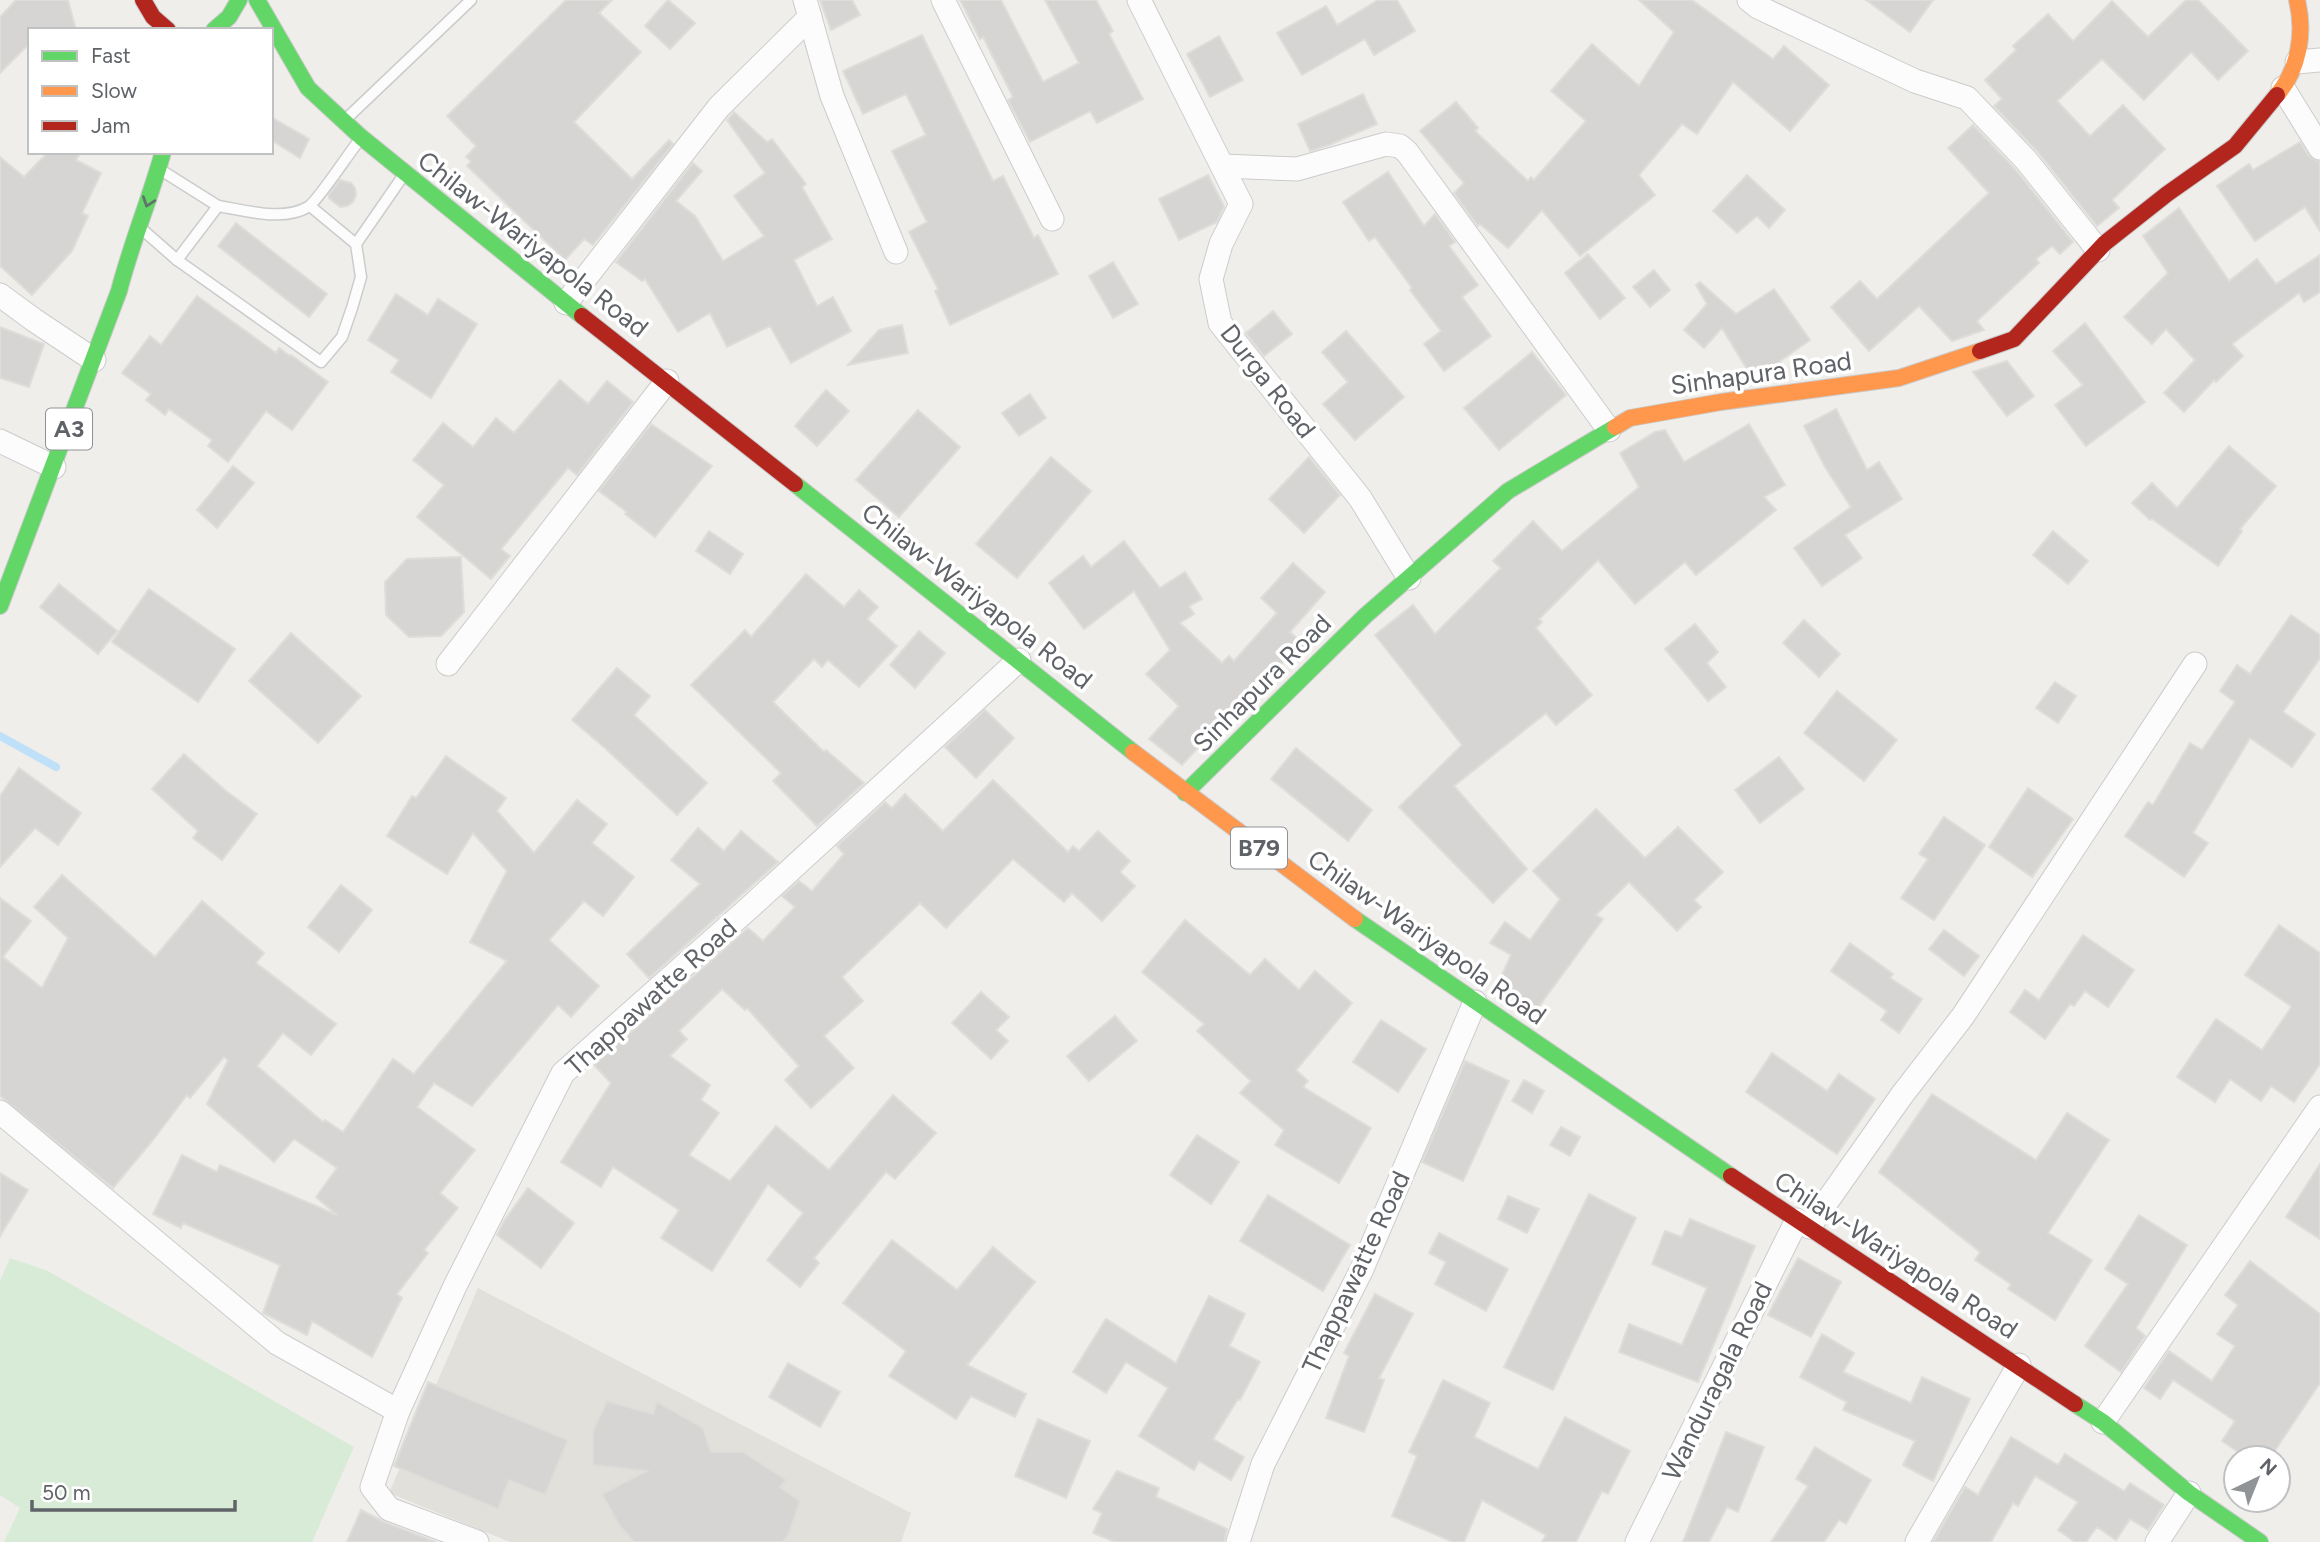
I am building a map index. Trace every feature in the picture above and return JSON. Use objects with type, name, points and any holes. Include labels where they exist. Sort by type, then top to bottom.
[{"type":"main road","points":[[143,0],[160,27]]},
{"type":"main road","points":[[217,28],[226,22],[239,0]]},
{"type":"main road","name":"B79","points":[[257,0],[308,88]]},
{"type":"main road","name":"Sinhapura Road","points":[[1185,793],[1365,616],[1508,491],[1630,418],[1721,402],[1899,378],[2014,339],[2098,250],[2167,194],[2235,146],[2283,88],[2297,62],[2301,17],[2297,0]]},
{"type":"main road","name":"B79","points":[[284,78],[308,88]]},
{"type":"main road","name":"Chilaw-Wariyapola Road","points":[[308,88],[405,174],[566,303],[1185,793],[1332,903],[1803,1224],[2103,1422],[2189,1493],[2260,1542]]},
{"type":"main road","name":"A3","points":[[0,606],[119,291],[129,250],[149,202],[161,160]]},
{"type":"main road","name":"A3","points":[[129,250],[131,195]]},
{"type":"street","points":[[943,0],[1052,219]]},
{"type":"street","name":"Durga Road","points":[[1139,0],[1241,204],[1221,244],[1211,279],[1220,323],[1360,498],[1409,578]]},
{"type":"street","points":[[1749,0],[1758,7],[1915,81],[1967,98],[2026,160],[2098,250]]},
{"type":"street","points":[[807,9],[832,96],[896,252]]},
{"type":"street","points":[[566,303],[719,107],[807,9]]},
{"type":"street","points":[[2297,62],[2320,60]]},
{"type":"street","points":[[2283,88],[2320,148]]},
{"type":"street","points":[[1223,166],[1297,169],[1386,144],[1400,146],[1609,430]]},
{"type":"street","points":[[0,295],[94,360]]},
{"type":"street","points":[[448,664],[667,381]]},
{"type":"street","points":[[0,441],[54,467]]},
{"type":"street","name":"Thappawatte Road","points":[[477,1542],[451,1537],[389,1509],[372,1487],[398,1410],[455,1286],[563,1073],[749,908],[1019,660]]},
{"type":"street","name":"Wanduragala Road","points":[[1637,1542],[1803,1224],[1963,1016],[2195,664]]},
{"type":"street","name":"Thappawatte Road","points":[[1238,1542],[1263,1464],[1362,1269],[1475,1002]]},
{"type":"street","points":[[2103,1422],[2320,1107]]},
{"type":"street","points":[[0,1112],[277,1343],[398,1410]]},
{"type":"street","points":[[1917,1542],[2019,1365]]},
{"type":"street","points":[[2157,1542],[2189,1493]]},
{"type":"lane","points":[[344,121],[471,0]]},
{"type":"lane","points":[[161,160],[218,206],[265,214],[285,214],[310,206],[361,137]]},
{"type":"lane","points":[[356,244],[405,174]]},
{"type":"lane","points":[[177,260],[218,206]]},
{"type":"lane","points":[[139,227],[177,260],[321,362],[342,337],[361,277],[356,244],[310,206]]},
{"type":"shaded area","points":[[478,1288],[911,1513],[901,1542],[510,1542],[389,1493]]},
{"type":"green space","points":[[10,1258],[48,1271],[354,1447],[312,1542],[4,1542],[20,1508],[0,1495],[0,1281]]},
{"type":"building","points":[[16,0],[68,0],[75,28],[28,28],[28,45],[0,73],[0,17]]},
{"type":"building","points":[[566,0],[612,0],[599,13],[641,52],[574,122],[632,179],[669,140],[673,144],[593,245],[584,239],[565,260],[467,166],[471,161],[466,157],[476,146],[447,116]]},
{"type":"building","points":[[668,0],[695,23],[670,49],[645,26]]},
{"type":"building","points":[[820,0],[852,0],[860,15],[831,30]]},
{"type":"building","points":[[960,0],[1001,0],[1043,82],[1079,63],[1045,0],[1096,0],[1113,31],[1109,34],[1143,99],[1097,123],[1090,111],[1030,142],[1008,100],[1013,97],[983,37],[980,39]]},
{"type":"building","points":[[1378,0],[1397,0],[1415,31],[1374,55],[1365,39],[1302,75],[1277,33],[1326,6],[1337,25]]},
{"type":"building","points":[[1639,0],[1692,0],[1773,59],[1784,46],[1829,85],[1790,131],[1733,82],[1697,134],[1682,124],[1639,175],[1655,195],[1580,256],[1542,210],[1508,248],[1480,224],[1478,226],[1454,193],[1464,183],[1420,131],[1456,102],[1478,128],[1475,131],[1528,181],[1531,177],[1534,180],[1586,121],[1551,91],[1592,44],[1639,86],[1674,32]]},
{"type":"building","points":[[1866,0],[1933,0],[1910,32]]},
{"type":"building","points":[[2186,0],[2198,0],[2248,51],[2218,80],[2191,52],[2144,100],[2102,59],[2057,101],[2090,136],[2123,105],[2165,149],[2112,200],[2119,208],[2097,226],[2037,151],[1994,106],[2002,99],[1985,80],[2016,50],[2013,46],[2048,14],[2073,41],[2112,1],[2148,37]]},
{"type":"building","points":[[922,35],[993,181],[1003,176],[1034,238],[1038,235],[1058,274],[950,325],[935,291],[938,289],[909,232],[927,222],[892,151],[926,135],[906,94],[863,114],[843,71]]},
{"type":"building","points":[[1219,36],[1243,80],[1210,97],[1187,54]]},
{"type":"building","points":[[1363,94],[1377,124],[1310,151],[1298,124]]},
{"type":"building","points":[[734,112],[767,142],[772,139],[806,184],[802,187],[832,239],[794,260],[817,306],[833,297],[851,331],[791,363],[770,326],[727,347],[710,313],[678,332],[645,279],[642,281],[616,262],[693,163],[702,171],[676,201],[695,216],[723,261],[764,236],[734,196],[765,173],[727,120]]},
{"type":"building","points":[[273,118],[309,139],[300,158],[273,141]]},
{"type":"building","points":[[1973,125],[2015,169],[2073,242],[2060,254],[2052,246],[2036,259],[2039,263],[1977,321],[1984,330],[1952,341],[1919,306],[1869,351],[1831,307],[1860,281],[1877,299],[1989,193],[1948,148]]},
{"type":"building","points":[[2300,142],[2309,156],[2320,162],[2320,231],[2305,207],[2255,241],[2217,186],[2249,164],[2253,170]]},
{"type":"building","points":[[46,154],[80,154],[76,160],[101,173],[82,213],[88,216],[72,251],[32,295],[0,266],[0,157],[24,177]]},
{"type":"building","points":[[1388,172],[1424,226],[1435,214],[1455,242],[1449,246],[1478,285],[1462,297],[1491,336],[1444,371],[1424,344],[1441,331],[1375,237],[1369,241],[1343,202]]},
{"type":"building","points":[[1208,175],[1224,206],[1217,222],[1179,240],[1159,199]]},
{"type":"building","points":[[1747,175],[1785,210],[1769,228],[1757,216],[1737,233],[1713,211]]},
{"type":"building","points":[[340,180],[351,183],[356,195],[353,202],[340,207],[329,195]]},
{"type":"building","points":[[2179,208],[2229,281],[2257,259],[2276,284],[2320,255],[2320,292],[2304,302],[2299,293],[2232,344],[2243,356],[2216,382],[2214,380],[2184,412],[2164,393],[2195,360],[2166,329],[2152,344],[2124,317],[2168,273],[2143,236]]},
{"type":"building","points":[[236,223],[327,294],[309,317],[218,246]]},
{"type":"building","points":[[1588,254],[1625,298],[1600,319],[1565,273]]},
{"type":"building","points":[[1113,262],[1138,304],[1113,318],[1089,276]]},
{"type":"building","points":[[1654,270],[1670,290],[1650,307],[1633,287]]},
{"type":"building","points":[[1700,282],[1736,314],[1774,289],[1810,340],[1780,361],[1785,370],[1774,376],[1753,379],[1722,328],[1704,348],[1684,330],[1707,304],[1696,285]]},
{"type":"building","points":[[396,294],[428,315],[438,299],[477,324],[431,398],[391,372],[399,360],[368,340]]},
{"type":"building","points":[[197,296],[276,353],[279,348],[328,382],[292,430],[266,411],[228,462],[208,446],[212,440],[169,409],[165,415],[146,400],[151,394],[122,373],[150,336],[161,345]]},
{"type":"building","points":[[1273,311],[1292,334],[1264,356],[1246,333]]},
{"type":"building","points":[[2085,323],[2145,402],[2086,446],[2055,405],[2083,385],[2053,351]]},
{"type":"building","points":[[902,325],[908,353],[848,365],[879,330]]},
{"type":"building","points":[[0,327],[44,344],[29,387],[0,378]]},
{"type":"building","points":[[1346,331],[1404,397],[1355,440],[1323,404],[1348,382],[1322,352]]},
{"type":"building","points":[[1532,352],[1566,395],[1499,450],[1464,408]]},
{"type":"building","points":[[2007,361],[2034,396],[2007,416],[1973,372]]},
{"type":"building","points":[[560,380],[588,404],[607,381],[633,402],[577,475],[568,468],[501,549],[510,556],[491,579],[417,517],[444,485],[413,460],[443,423],[473,447],[496,418],[514,433]]},
{"type":"building","points":[[826,390],[849,411],[817,446],[795,426]]},
{"type":"building","points":[[1030,394],[1046,418],[1019,436],[1002,413]]},
{"type":"building","points":[[1836,409],[1867,470],[1879,462],[1902,499],[1845,535],[1862,558],[1822,586],[1794,548],[1851,507],[1825,467],[1804,426]]},
{"type":"building","points":[[918,410],[960,447],[899,517],[856,480]]},
{"type":"building","points":[[651,424],[712,466],[655,537],[599,491]]},
{"type":"building","points":[[1749,424],[1785,485],[1764,497],[1776,510],[1696,575],[1685,562],[1635,604],[1598,560],[1539,619],[1542,622],[1536,628],[1592,695],[1556,725],[1546,713],[1454,786],[1527,869],[1493,903],[1399,807],[1462,745],[1375,635],[1413,605],[1435,634],[1501,568],[1493,561],[1533,521],[1562,551],[1639,487],[1620,453],[1655,432],[1665,430],[1684,462]]},
{"type":"building","points":[[2229,446],[2276,486],[2240,529],[2242,531],[2218,566],[2150,520],[2132,503],[2152,483],[2177,508]]},
{"type":"building","points":[[1051,457],[1091,491],[1017,578],[976,544]]},
{"type":"building","points":[[1309,457],[1340,495],[1304,533],[1269,499]]},
{"type":"building","points":[[233,466],[254,483],[217,528],[197,510]]},
{"type":"building","points":[[709,531],[743,554],[730,574],[696,551]]},
{"type":"building","points":[[2053,531],[2088,561],[2068,584],[2033,555]]},
{"type":"building","points":[[1124,541],[1160,588],[1185,572],[1202,599],[1189,606],[1194,614],[1180,623],[1222,663],[1229,656],[1234,661],[1277,613],[1261,598],[1293,563],[1325,592],[1290,632],[1305,645],[1288,663],[1285,660],[1216,735],[1213,732],[1182,765],[1149,739],[1179,706],[1146,674],[1170,650],[1134,591],[1084,629],[1049,583],[1083,556],[1091,567]]},
{"type":"building","points":[[461,557],[464,612],[441,636],[409,637],[386,615],[385,582],[407,559]]},
{"type":"building","points":[[806,574],[844,607],[859,590],[878,607],[867,619],[897,646],[859,687],[828,660],[822,667],[814,659],[773,702],[824,752],[826,750],[864,783],[817,826],[773,781],[781,773],[691,685],[745,630],[751,637]]},
{"type":"building","points":[[59,584],[117,631],[98,654],[40,607]]},
{"type":"building","points":[[149,589],[235,649],[198,702],[112,642]]},
{"type":"building","points":[[2291,615],[2320,635],[2320,658],[2283,712],[2315,734],[2292,767],[2250,738],[2193,833],[2208,843],[2184,877],[2125,836],[2148,802],[2153,805],[2190,743],[2202,750],[2235,702],[2220,691],[2237,665],[2250,674]]},
{"type":"building","points":[[1804,620],[1840,654],[1819,677],[1783,643]]},
{"type":"building","points":[[1695,624],[1718,652],[1707,663],[1726,687],[1708,701],[1665,649]]},
{"type":"building","points":[[919,631],[945,653],[915,688],[890,665]]},
{"type":"building","points":[[291,633],[361,696],[318,743],[249,681]]},
{"type":"building","points":[[617,668],[650,696],[634,715],[707,783],[677,815],[572,720]]},
{"type":"building","points":[[2055,682],[2076,696],[2058,723],[2036,708]]},
{"type":"building","points":[[1837,691],[1897,740],[1864,781],[1804,733]]},
{"type":"building","points":[[985,710],[1014,738],[976,778],[945,747]]},
{"type":"building","points":[[1296,748],[1372,810],[1348,841],[1271,779]]},
{"type":"building","points":[[184,754],[257,814],[222,860],[193,838],[198,831],[152,789]]},
{"type":"building","points":[[446,756],[506,798],[497,811],[534,853],[577,800],[607,824],[592,843],[634,877],[603,916],[584,901],[549,940],[599,986],[571,1017],[558,1005],[472,1106],[434,1083],[417,1107],[475,1150],[440,1193],[458,1208],[424,1250],[428,1253],[397,1294],[402,1298],[372,1357],[312,1321],[307,1335],[263,1313],[280,1265],[183,1223],[181,1228],[153,1214],[182,1155],[217,1172],[220,1165],[337,1215],[316,1197],[337,1168],[294,1139],[274,1162],[207,1104],[228,1060],[224,1057],[190,1098],[187,1095],[113,1188],[0,1096],[0,898],[31,921],[3,957],[42,988],[68,938],[34,907],[62,875],[155,957],[202,901],[264,953],[256,963],[336,1024],[311,1055],[283,1033],[257,1066],[323,1122],[325,1120],[343,1132],[393,1059],[414,1074],[507,961],[470,942],[507,871],[473,833],[447,874],[387,836],[412,796],[416,798]]},
{"type":"building","points":[[1779,757],[1804,789],[1760,823],[1735,790]]},
{"type":"building","points":[[19,768],[81,813],[58,845],[35,828],[0,867],[0,796]]},
{"type":"building","points":[[993,780],[1068,852],[1073,846],[1079,851],[1098,831],[1130,861],[1120,872],[1135,886],[1102,921],[1072,893],[1064,902],[1013,859],[946,928],[920,903],[842,977],[863,1001],[824,1036],[854,1068],[811,1108],[785,1080],[799,1066],[747,1008],[745,1010],[722,989],[679,1031],[687,1039],[670,1056],[710,1085],[701,1100],[719,1113],[689,1155],[730,1181],[776,1126],[829,1170],[893,1095],[936,1133],[895,1179],[886,1172],[814,1258],[819,1263],[800,1287],[767,1260],[803,1213],[768,1184],[712,1271],[661,1238],[679,1210],[613,1167],[601,1187],[561,1162],[611,1083],[594,1065],[748,928],[763,941],[795,907],[782,896],[799,881],[812,891],[844,854],[837,846],[885,802],[892,808],[905,794],[943,831]]},
{"type":"building","points":[[2028,788],[2073,819],[2032,877],[1989,847]]},
{"type":"building","points":[[1596,809],[1645,858],[1678,827],[1723,872],[1694,900],[1701,907],[1677,931],[1629,882],[1596,915],[1603,919],[1534,1013],[1497,986],[1511,955],[1490,943],[1505,922],[1530,940],[1560,899],[1533,871]]},
{"type":"building","points":[[1944,817],[1985,845],[1934,920],[1901,898],[1928,859],[1919,854]]},
{"type":"building","points":[[698,828],[724,851],[741,831],[778,862],[649,978],[627,954],[700,884],[671,860]]},
{"type":"building","points":[[341,885],[372,910],[339,952],[308,927]]},
{"type":"building","points":[[1185,920],[1250,975],[1265,959],[1299,990],[1315,971],[1352,1003],[1296,1070],[1308,1081],[1303,1087],[1371,1128],[1339,1183],[1275,1145],[1284,1130],[1240,1093],[1251,1081],[1197,1031],[1204,1024],[1142,972]]},
{"type":"building","points":[[2279,925],[2320,953],[2320,1064],[2294,1102],[2271,1086],[2261,1101],[2230,1079],[2215,1102],[2177,1077],[2216,1019],[2262,1050],[2290,1009],[2291,1006],[2245,975]]},
{"type":"building","points":[[1944,930],[1979,956],[1964,976],[1929,949]]},
{"type":"building","points":[[2083,935],[2134,970],[2108,1007],[2085,991],[2074,1006],[2070,1004],[2045,1039],[2010,1012],[2025,990],[2039,1000]]},
{"type":"building","points":[[1850,943],[1893,974],[1890,978],[1922,999],[1899,1033],[1881,1020],[1887,1011],[1831,971]]},
{"type":"building","points":[[981,992],[1009,1017],[996,1030],[1008,1041],[991,1059],[952,1023]]},
{"type":"building","points":[[1115,1016],[1137,1041],[1089,1081],[1067,1056]]},
{"type":"building","points":[[1381,1020],[1426,1049],[1398,1092],[1353,1062]]},
{"type":"building","points":[[1772,1053],[1827,1091],[1839,1074],[1875,1099],[1837,1154],[1746,1092]]},
{"type":"building","points":[[1465,1061],[1509,1081],[1463,1181],[1422,1162]]},
{"type":"building","points":[[1524,1080],[1544,1091],[1532,1113],[1512,1101]]},
{"type":"building","points":[[1932,1094],[2036,1160],[2067,1113],[2109,1140],[2048,1233],[2092,1260],[2055,1320],[2008,1289],[2011,1284],[1975,1260],[1980,1252],[1879,1172]]},
{"type":"building","points":[[1561,1127],[1580,1137],[1570,1156],[1550,1145]]},
{"type":"building","points":[[1197,1135],[1239,1162],[1211,1204],[1170,1175]]},
{"type":"building","points":[[2320,1164],[2320,1239],[2286,1217]]},
{"type":"building","points":[[0,1173],[28,1190],[0,1236]]},
{"type":"building","points":[[528,1188],[574,1223],[541,1268],[497,1235]]},
{"type":"building","points":[[1589,1194],[1636,1218],[1553,1390],[1504,1367]]},
{"type":"building","points":[[1268,1195],[1350,1245],[1323,1291],[1240,1241]]},
{"type":"building","points":[[1508,1196],[1539,1209],[1527,1233],[1498,1219]]},
{"type":"building","points":[[2139,1215],[2187,1245],[2136,1328],[2145,1336],[2121,1372],[2085,1346],[2128,1284],[2105,1269]]},
{"type":"building","points":[[1690,1219],[1755,1246],[1698,1382],[1619,1352],[1629,1324],[1682,1345],[1707,1288],[1652,1264],[1665,1231],[1682,1237]]},
{"type":"building","points":[[1439,1233],[1508,1269],[1486,1311],[1435,1284],[1446,1262],[1429,1253]]},
{"type":"building","points":[[892,1240],[957,1290],[993,1247],[1035,1282],[967,1365],[1026,1394],[1015,1417],[971,1396],[956,1419],[889,1376],[906,1351],[843,1303]]},
{"type":"building","points":[[1798,1258],[1841,1282],[1811,1337],[1768,1315]]},
{"type":"building","points":[[2250,1261],[2320,1314],[2320,1383],[2279,1444],[2226,1444],[2222,1441],[2235,1421],[2173,1380],[2160,1399],[2144,1388],[2169,1351],[2212,1381],[2235,1346],[2217,1334],[2238,1305],[2225,1295]]},
{"type":"building","points":[[1375,1294],[1413,1314],[1379,1378],[1384,1380],[1364,1432],[1326,1418],[1349,1356],[1344,1353]]},
{"type":"building","points":[[1209,1296],[1245,1314],[1229,1346],[1260,1362],[1240,1400],[1238,1399],[1213,1439],[1244,1457],[1231,1480],[1199,1461],[1194,1470],[1139,1436],[1168,1388],[1126,1362],[1106,1393],[1073,1372],[1106,1319],[1176,1363]]},
{"type":"building","points":[[1822,1334],[1854,1353],[1843,1372],[1911,1403],[1922,1377],[1970,1399],[1933,1481],[1903,1465],[1915,1441],[1843,1410],[1847,1402],[1800,1377]]},
{"type":"building","points":[[788,1363],[840,1392],[820,1427],[769,1397]]},
{"type":"building","points":[[1443,1380],[1490,1403],[1474,1437],[1538,1469],[1565,1417],[1630,1451],[1608,1494],[1602,1491],[1576,1542],[1542,1542],[1546,1535],[1482,1500],[1464,1542],[1453,1542],[1392,1516],[1417,1456],[1409,1452]]},
{"type":"building","points":[[428,1382],[568,1440],[545,1495],[509,1480],[498,1509],[394,1466]]},
{"type":"building","points":[[607,1401],[653,1414],[657,1402],[703,1428],[711,1452],[743,1452],[786,1480],[780,1487],[800,1501],[783,1542],[634,1542],[619,1525],[602,1494],[647,1471],[593,1465],[593,1431]]},
{"type":"building","points":[[1038,1419],[1090,1441],[1066,1498],[1015,1476]]},
{"type":"building","points":[[1726,1432],[1764,1447],[1738,1512],[1727,1507],[1709,1542],[1683,1542]]},
{"type":"building","points":[[2011,1437],[2058,1465],[2065,1454],[2124,1491],[2130,1483],[2164,1505],[2148,1530],[2130,1519],[2116,1540],[2097,1527],[2086,1542],[2075,1542],[2058,1530],[2078,1502],[2035,1476],[2018,1506],[2013,1503],[1991,1542],[1933,1542],[1965,1487],[1978,1495]]},
{"type":"building","points":[[1815,1447],[1871,1480],[1846,1524],[1839,1520],[1824,1542],[1771,1542],[1808,1486],[1796,1479]]},
{"type":"building","points":[[1117,1471],[1159,1488],[1156,1497],[1227,1529],[1224,1542],[1115,1542],[1093,1533],[1102,1513],[1093,1509]]},
{"type":"building","points":[[361,1510],[384,1522],[436,1542],[347,1542]]},
{"type":"waterway","points":[[0,736],[56,767]]},
{"type":"traffic: fast","points":[[216,28],[229,17],[239,0]]},
{"type":"traffic: fast","points":[[257,0],[308,88],[361,137],[582,316]]},
{"type":"traffic: fast","points":[[0,606],[119,291],[162,154]]},
{"type":"traffic: fast","points":[[1185,793],[1365,616],[1508,491],[1615,427]]},
{"type":"traffic: fast","points":[[795,484],[1133,752]]},
{"type":"traffic: fast","points":[[1355,919],[1731,1176]]},
{"type":"traffic: fast","points":[[2075,1404],[2103,1422],[2189,1493],[2260,1542]]},
{"type":"traffic: slow","points":[[2277,95],[2291,74],[2298,50],[2300,25],[2297,0]]},
{"type":"traffic: slow","points":[[1615,427],[1630,418],[1721,402],[1899,378],[1980,351]]},
{"type":"traffic: slow","points":[[1133,752],[1355,919]]},
{"type":"traffic: jam","points":[[143,0],[153,17],[166,28]]},
{"type":"traffic: jam","points":[[1980,351],[2014,339],[2105,243],[2167,194],[2235,146],[2277,95]]},
{"type":"traffic: jam","points":[[582,316],[795,484]]},
{"type":"traffic: jam","points":[[1731,1176],[2075,1404]]}]
